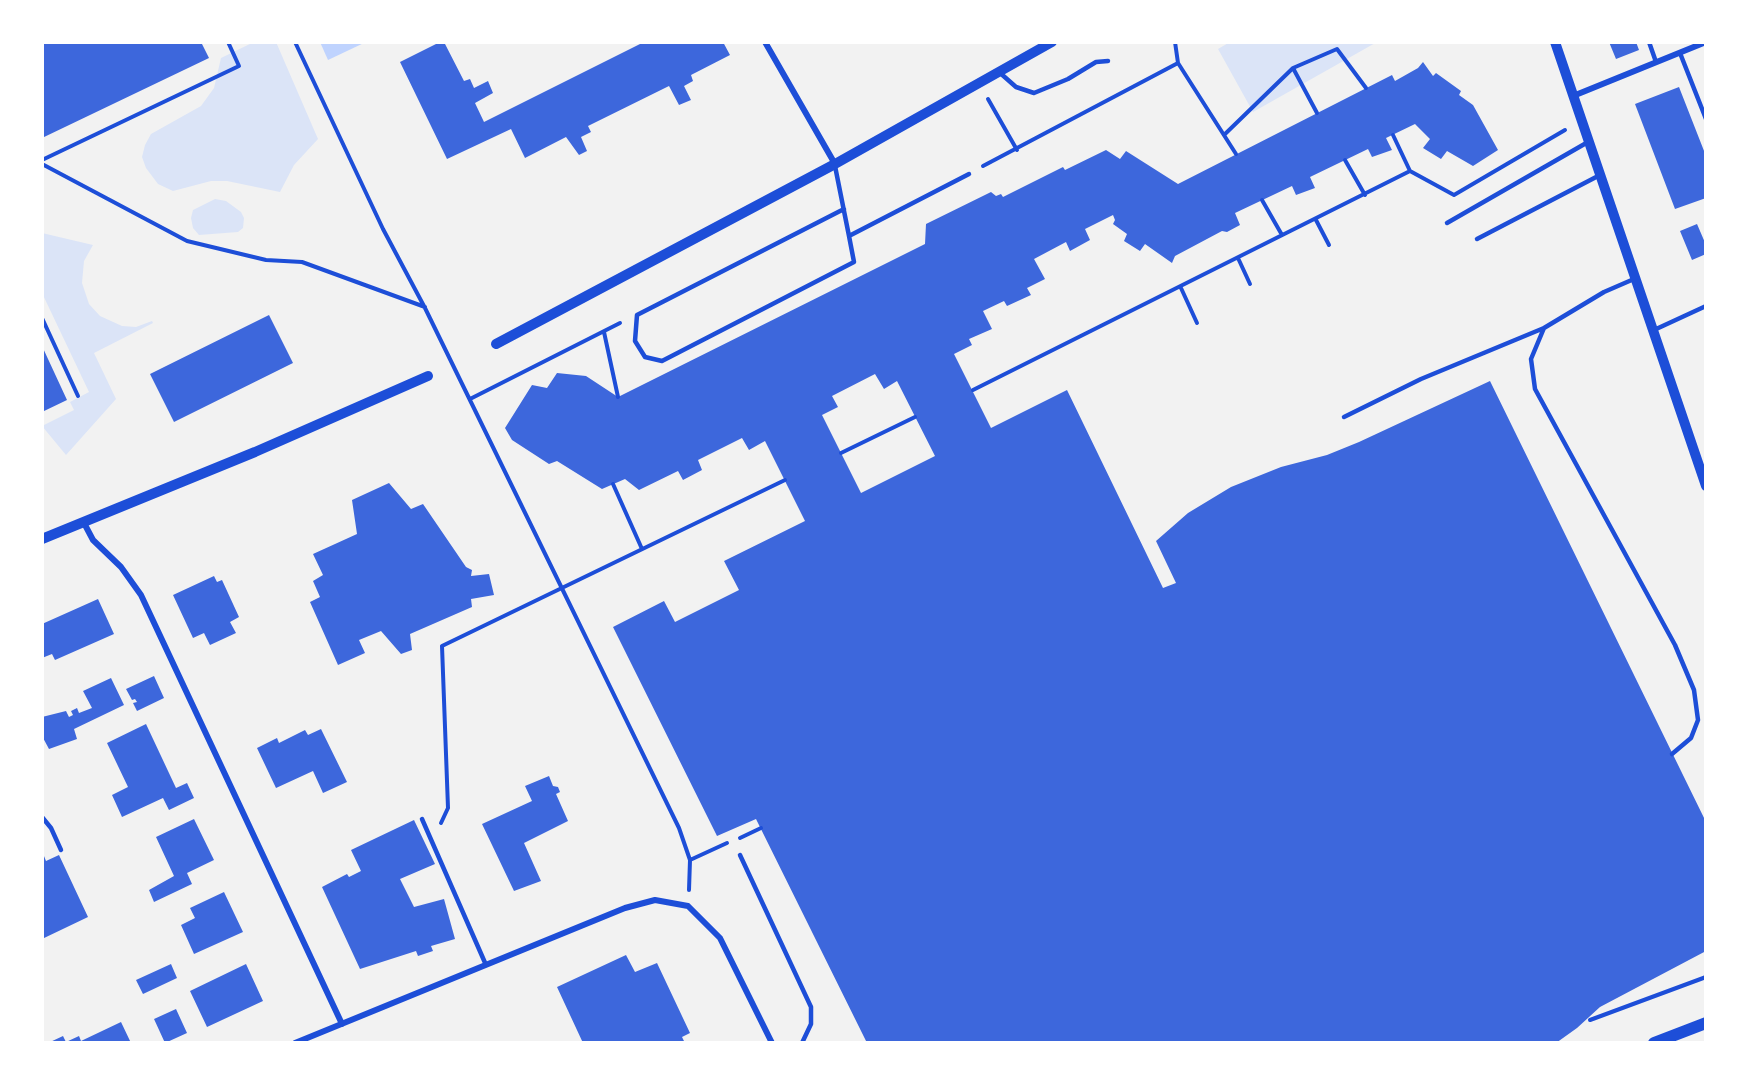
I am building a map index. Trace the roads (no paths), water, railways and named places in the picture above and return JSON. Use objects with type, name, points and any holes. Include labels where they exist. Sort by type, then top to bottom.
[{"type":"main road","points":[[1654,1043],[1706,1023]]},
{"type":"street","points":[[765,42],[835,164]]},
{"type":"street","points":[[496,344],[835,164],[1052,42]]},
{"type":"street","points":[[1555,42],[1706,486]]},
{"type":"street","points":[[1573,96],[1706,42]]},
{"type":"street","points":[[42,539],[255,452],[428,376]]},
{"type":"street","points":[[84,523],[93,540],[121,567],[141,595],[342,1024]]},
{"type":"street","points":[[295,1043],[625,908],[656,900],[688,906],[720,938],[771,1043]]},
{"type":"lane","points":[[1649,42],[1656,62]]},
{"type":"lane","points":[[1680,53],[1706,119]]},
{"type":"lane","points":[[999,72],[1016,87],[1034,93],[1068,79],[1096,62],[1108,61]]},
{"type":"lane","points":[[1447,223],[1588,142]]},
{"type":"lane","points":[[835,164],[844,209],[854,262],[662,361],[645,357],[635,341],[637,315],[844,209]]},
{"type":"lane","points":[[849,236],[969,174]]},
{"type":"lane","points":[[1477,239],[1600,176]]},
{"type":"lane","points":[[1344,417],[1421,379],[1545,328],[1604,292],[1636,278]]},
{"type":"lane","points":[[1652,331],[1706,306]]},
{"type":"lane","points":[[1545,328],[1531,359],[1535,389],[1676,645],[1694,690],[1698,720],[1691,738],[1672,754]]},
{"type":"lane","points":[[42,817],[51,828],[61,850]]},
{"type":"lane","points":[[422,819],[486,965]]},
{"type":"lane","points":[[740,855],[811,1007],[811,1024],[802,1043]]},
{"type":"water","points":[[320,42],[366,42],[328,60]]}]
